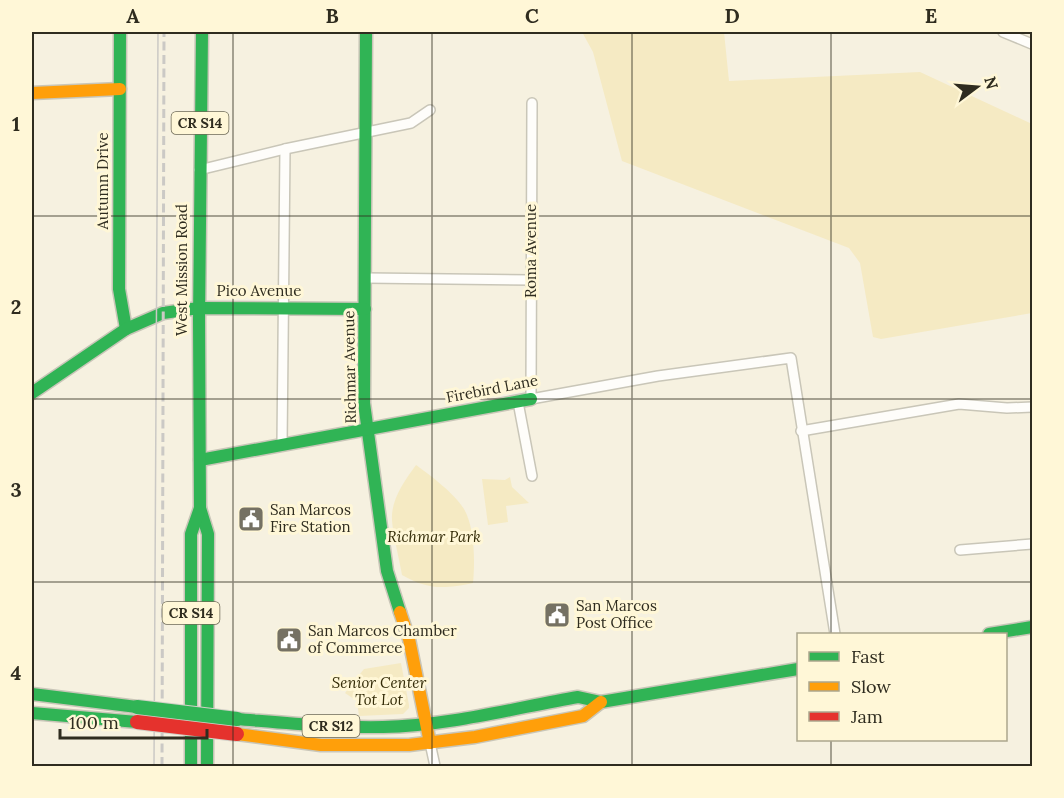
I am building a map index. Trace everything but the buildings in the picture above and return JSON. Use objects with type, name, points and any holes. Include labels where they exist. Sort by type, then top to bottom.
[{"type":"main road","name":"Autumn Drive","points":[[120,32],[119,289],[126,329]]},
{"type":"main road","name":"West Mission Road","points":[[201,32],[198,432],[200,508],[208,534],[207,766]]},
{"type":"main road","name":"Richmar Avenue","points":[[366,32],[364,403],[387,571],[409,639],[429,743]]},
{"type":"main road","points":[[32,93],[120,90]]},
{"type":"main road","name":"Pico Avenue","points":[[32,393],[126,329],[164,314],[199,308],[365,309]]},
{"type":"main road","name":"Firebird Lane","points":[[200,460],[524,401]]},
{"type":"main road","name":"West Mission Road","points":[[191,766],[191,534],[200,508]]},
{"type":"main road","points":[[995,633],[1032,627]]},
{"type":"main road","name":"CR S12","points":[[32,694],[237,719],[352,727],[425,724],[578,698],[601,702],[797,669]]},
{"type":"main road","name":"CR S12","points":[[32,713],[137,722],[332,746],[385,747],[475,737],[583,716],[601,702]]},
{"type":"street","points":[[1003,32],[1032,44]]},
{"type":"street","name":"Roma Avenue","points":[[532,103],[531,280],[524,401],[532,476]]},
{"type":"street","points":[[199,170],[285,149],[411,123],[429,111]]},
{"type":"street","points":[[282,446],[285,149]]},
{"type":"street","points":[[366,278],[531,280]]},
{"type":"street","name":"Firebird Lane","points":[[524,401],[658,376],[791,358],[801,431]]},
{"type":"street","points":[[835,633],[801,431],[959,404],[1007,408],[1032,406]]},
{"type":"street","points":[[960,550],[1032,544]]},
{"type":"street","name":"Richmar Avenue","points":[[429,743],[435,766]]},
{"type":"green space","points":[[582,32],[724,32],[729,81],[920,72],[1032,124],[1032,313],[881,339],[873,337],[860,263],[849,248],[622,161],[593,52]]},
{"type":"green space","name":"Richmar Park","points":[[416,465],[449,491],[460,503],[468,517],[474,555],[473,583],[436,587],[402,575],[392,515],[397,495]]},
{"type":"green space","points":[[510,477],[512,487],[529,503],[506,506],[508,522],[488,525],[482,479],[505,480]]},
{"type":"green space","name":"Senior Center Tot Lot","points":[[401,663],[409,708],[403,714],[359,716],[357,701],[345,693],[364,669]]},
{"type":"tram line","points":[[154,766],[158,32]]},
{"type":"railway","points":[[162,766],[164,32]]},
{"type":"traffic: fast","points":[[120,32],[119,289],[126,329]]},
{"type":"traffic: fast","points":[[191,766],[191,534],[200,508],[202,32]]},
{"type":"traffic: fast","points":[[366,32],[364,403],[387,571],[400,612]]},
{"type":"traffic: fast","points":[[32,393],[126,329],[163,313],[199,308],[365,309]]},
{"type":"traffic: fast","points":[[200,460],[531,399]]},
{"type":"traffic: fast","points":[[200,508],[208,534],[207,766]]},
{"type":"traffic: fast","points":[[995,633],[1032,627]]},
{"type":"traffic: fast","points":[[237,719],[347,727],[407,726],[456,720],[578,697],[601,702],[797,669]]},
{"type":"traffic: fast","points":[[32,694],[137,707]]},
{"type":"traffic: fast","points":[[137,707],[237,719]]},
{"type":"traffic: fast","points":[[32,713],[137,722]]},
{"type":"traffic: slow","points":[[32,93],[120,89]]},
{"type":"traffic: slow","points":[[400,612],[409,639],[430,743]]},
{"type":"traffic: slow","points":[[237,734],[321,745],[409,745],[475,737],[583,716],[601,702]]},
{"type":"traffic: jam","points":[[137,722],[237,734]]},
{"type":"place","name":"San Marcos Fire Station","points":[[251,519]]},
{"type":"place","name":"San Marcos Post Office","points":[[557,615]]},
{"type":"place","name":"San Marcos Chamber of Commerce","points":[[289,640]]}]
